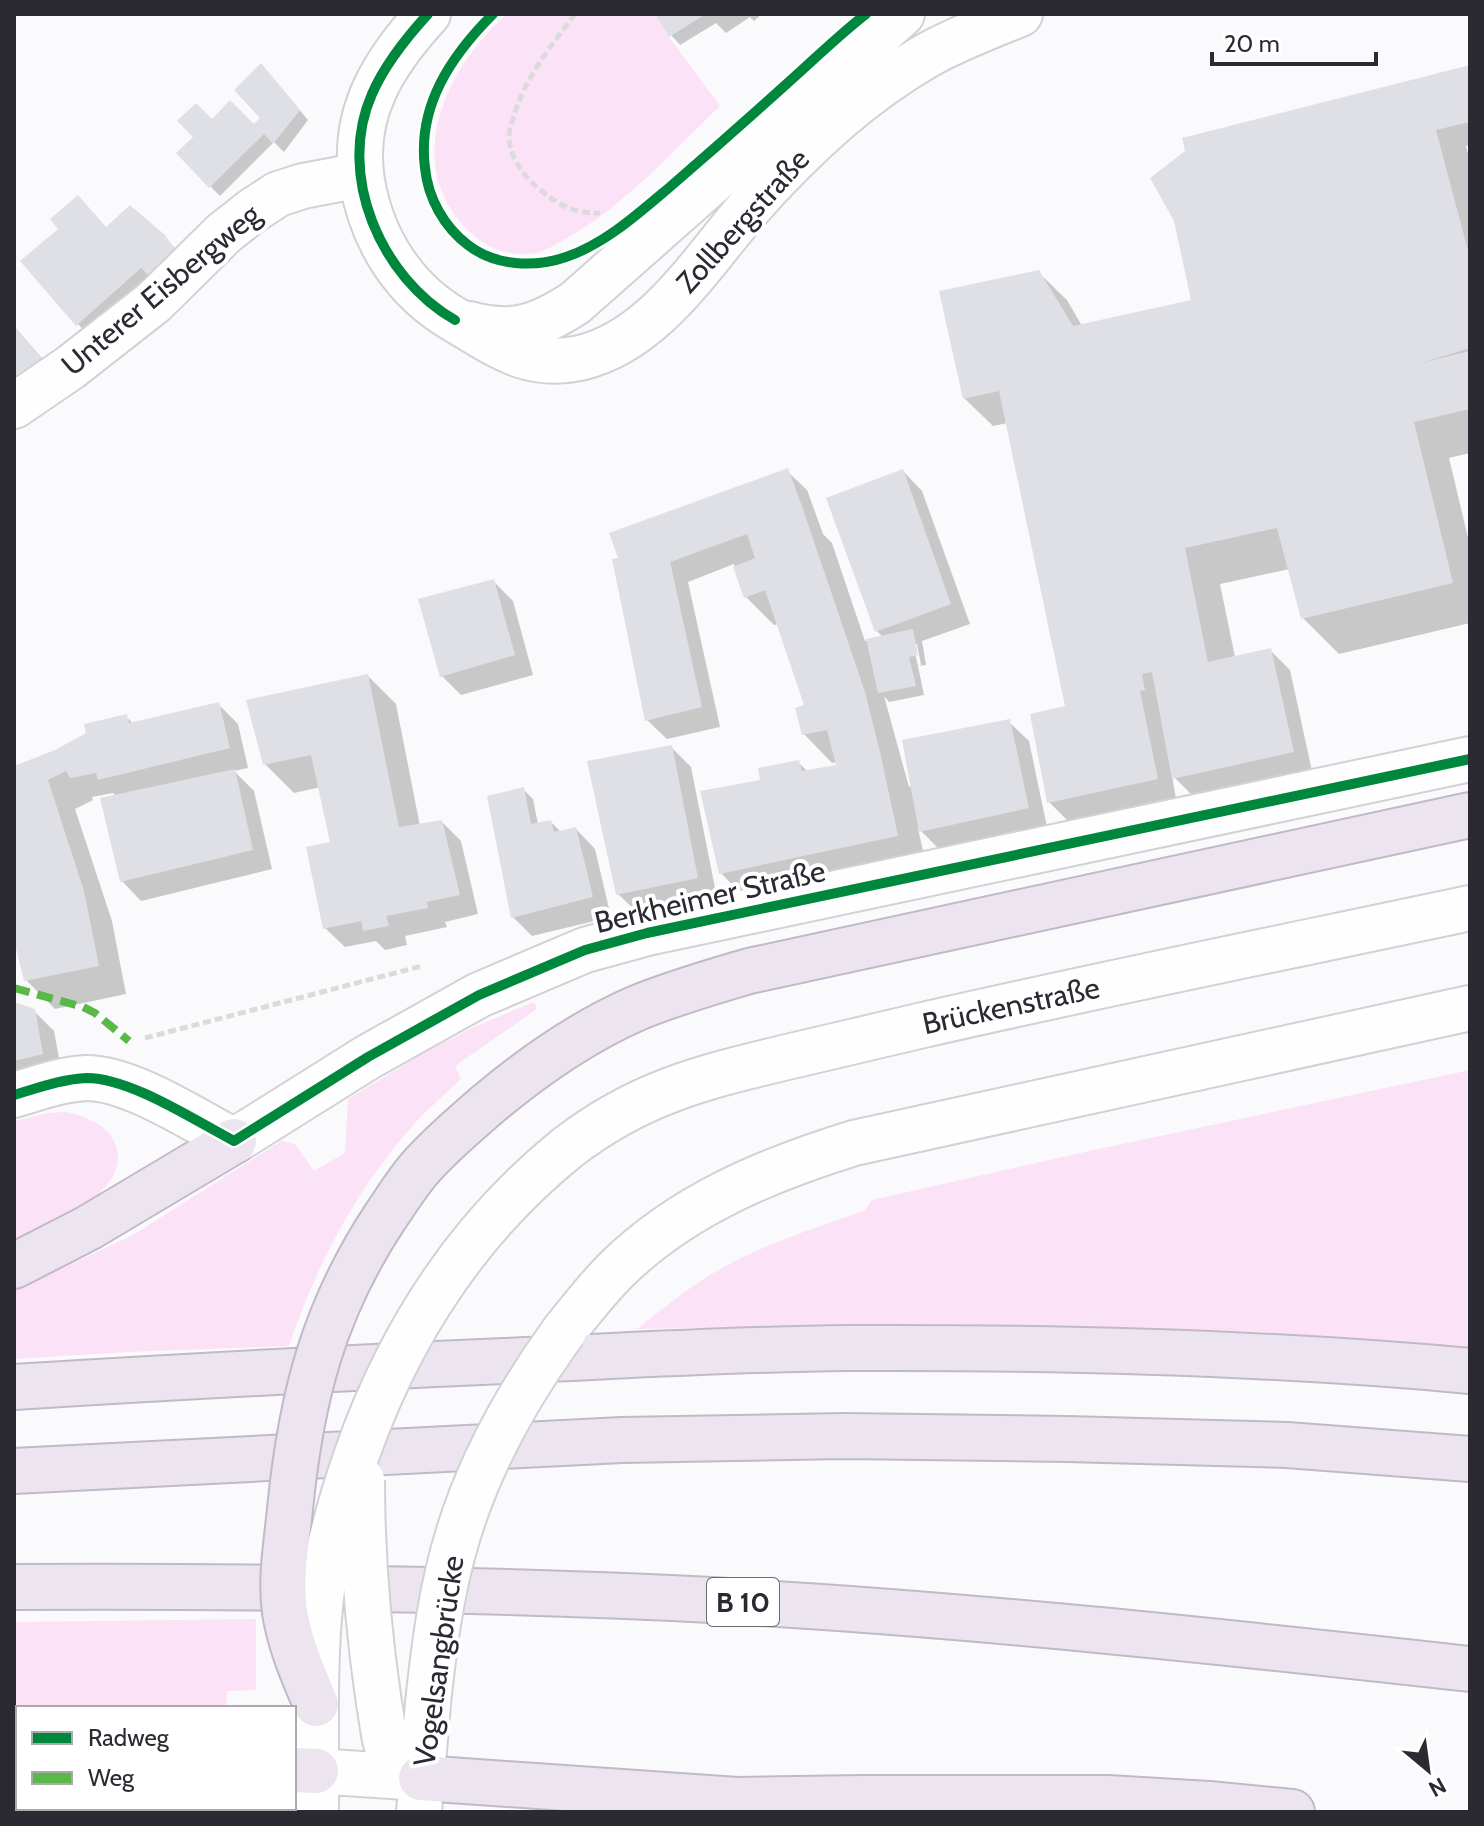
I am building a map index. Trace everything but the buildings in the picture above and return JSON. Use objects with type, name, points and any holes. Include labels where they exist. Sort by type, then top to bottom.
[{"type":"highway","points":[[316,1704],[290,1634],[283,1585],[294,1474],[314,1368],[329,1322],[348,1278],[370,1240],[420,1169],[453,1135],[522,1076],[600,1027],[637,1008],[734,976],[1470,815]]},
{"type":"highway","points":[[14,1266],[88,1228],[234,1141]]},
{"type":"highway","points":[[14,1387],[247,1372],[846,1348],[1236,1356],[1470,1371]]},
{"type":"highway","points":[[14,1471],[622,1440],[844,1436],[1287,1445],[1470,1459]]},
{"type":"highway","name":"B 10","points":[[14,1587],[499,1591],[712,1600],[1068,1626],[1470,1669]]},
{"type":"highway","points":[[420,1795],[737,1800],[1108,1798],[1292,1812]]},
{"type":"highway","points":[[679,1812],[737,1800]]},
{"type":"main road","name":"Zollbergstraße","points":[[428,14],[386,66],[371,94],[363,120],[360,146],[366,206],[387,254],[423,296],[444,314],[518,356],[539,361],[583,357],[610,347],[640,328],[663,310],[775,178],[848,112],[897,74],[927,56],[1020,14]]},
{"type":"main road","name":"Zollbergstraße","points":[[455,320],[486,329],[513,329],[534,326],[575,303],[902,14]]},
{"type":"main road","name":"Unterer Eisbergweg","points":[[14,406],[154,302],[224,233],[252,211],[278,194],[361,175]]},
{"type":"main road","name":"Berkheimer Straße","points":[[234,1141],[438,1017],[479,995],[585,950],[678,926],[1470,759]]},
{"type":"main road","name":"Brückenstraße","points":[[365,1433],[390,1371],[411,1331],[477,1235],[535,1174],[567,1148],[612,1116],[645,1099],[730,1071],[984,1011],[1470,908]]},
{"type":"main road","name":"Vogelsangbrücke","points":[[420,1795],[441,1606],[458,1534],[472,1496],[514,1407],[535,1371],[591,1297],[650,1240],[693,1210],[750,1180],[854,1143],[1470,1008]]},
{"type":"main road","points":[[14,1095],[60,1082],[104,1079],[140,1092],[234,1141]]},
{"type":"main road","points":[[365,1433],[341,1501],[324,1578],[309,1785],[420,1795]]},
{"type":"main road","points":[[365,1433],[362,1521],[379,1703],[389,1754],[406,1772],[420,1795]]},
{"type":"path","points":[[575,14],[527,82],[509,134],[510,147],[525,176],[556,202],[586,214],[603,213]]},
{"type":"shaded area","points":[[507,14],[655,14],[720,106],[610,209],[569,237],[536,253],[508,253],[476,237],[448,205],[437,176],[435,147],[439,118],[450,89],[485,36]]},
{"type":"shaded area","points":[[534,1002],[537,1009],[455,1066],[461,1079],[416,1122],[375,1173],[326,1256],[289,1346],[14,1359],[14,1291],[133,1235],[281,1141],[295,1144],[314,1171],[345,1153],[348,1099],[424,1053],[474,1027]]},
{"type":"shaded area","points":[[1470,1070],[1470,1347],[1260,1332],[939,1324],[637,1329],[722,1268],[774,1243],[865,1210],[872,1200]]},
{"type":"shaded area","points":[[65,1112],[92,1121],[109,1133],[118,1158],[114,1175],[103,1190],[86,1204],[14,1241],[14,1121]]},
{"type":"shaded area","points":[[256,1619],[256,1690],[227,1691],[226,1706],[16,1706],[14,1757],[14,1622]]},
{"type":"marked path","points":[[14,988],[83,1007],[129,1041]]},
{"type":"cycle path","points":[[428,14],[377,83],[362,125],[359,158],[363,190],[372,222],[387,251],[406,278],[429,302],[455,320]]},
{"type":"cycle path","points":[[493,14],[464,47],[440,84],[426,124],[425,168],[434,201],[459,238],[490,257],[528,264],[566,257],[621,227],[866,14]]},
{"type":"cycle path","points":[[14,1095],[68,1080],[104,1080],[142,1092],[234,1141],[368,1057],[479,995],[585,950],[647,933],[1470,759]]}]
